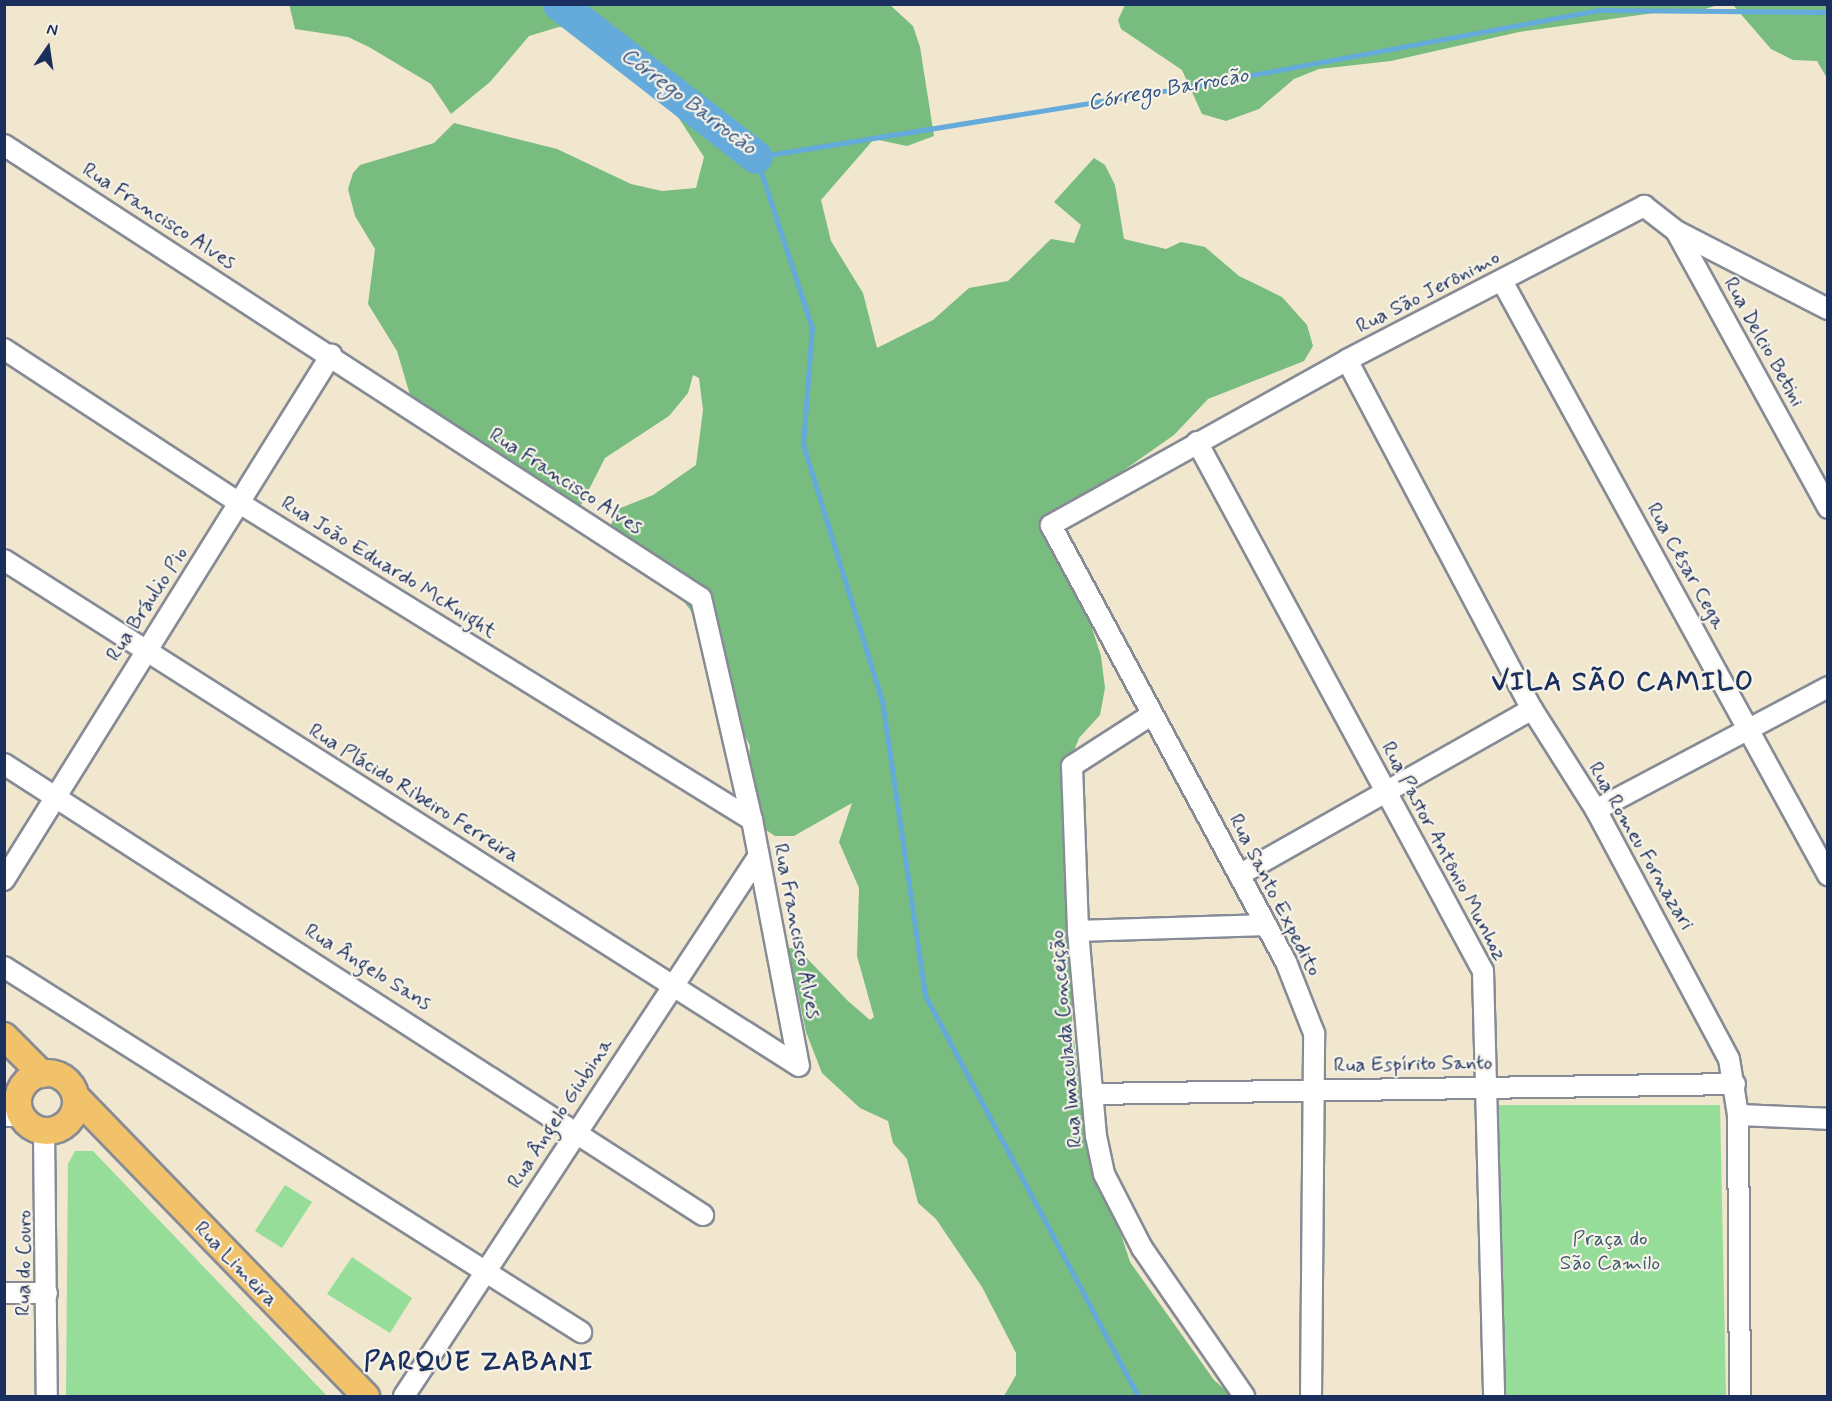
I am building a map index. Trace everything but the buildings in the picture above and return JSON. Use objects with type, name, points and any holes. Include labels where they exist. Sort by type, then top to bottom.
[{"type":"main road","points":[[4,1036],[34,1078]]},
{"type":"main road","points":[[4,1049],[34,1078],[67,1081],[76,1097],[69,1122]]},
{"type":"main road","points":[[34,1078],[19,1099],[13,1116],[44,1131],[69,1122],[108,1130]]},
{"type":"main road","name":"Rua Limeira","points":[[76,1097],[366,1396]]},
{"type":"street","name":"Rua Francisco Alves","points":[[4,145],[331,355],[700,598],[752,820],[800,1066]]},
{"type":"street","name":"Rua São Jerônimo","points":[[1051,525],[1347,360],[1644,206],[1676,231],[1827,309]]},
{"type":"street","name":"Rua Delcio Betini","points":[[1676,231],[1827,508]]},
{"type":"street","name":"Rua César Cega","points":[[1502,281],[1827,875]]},
{"type":"street","name":"Rua João Eduardo McKnight","points":[[4,349],[241,504],[752,820]]},
{"type":"street","name":"Rua Bráulio Pio","points":[[4,880],[144,652],[241,504],[331,355]]},
{"type":"street","name":"Rua Romeu Fornazari","points":[[1347,360],[1532,709],[1596,810],[1720,1036],[1735,1084],[1738,1115],[1740,1396]]},
{"type":"street","name":"Rua Pastor Antônio Munhoz","points":[[1197,442],[1483,971],[1489,1087],[1494,1396]]},
{"type":"street","name":"Rua Santo Expedito","points":[[1051,525],[1151,715],[1266,925],[1314,1033],[1317,1089],[1311,1396]]},
{"type":"street","name":"Rua Plácido Ribeiro Ferreira","points":[[4,560],[144,652],[800,1066]]},
{"type":"street","points":[[1596,810],[1827,687]]},
{"type":"street","points":[[1239,875],[1532,709]]},
{"type":"street","name":"Rua Imaculada Conceição","points":[[1151,715],[1072,766],[1078,931],[1092,1094],[1104,1174],[1142,1248],[1244,1396]]},
{"type":"street","name":"Rua Ângelo Sans","points":[[4,764],[577,1129],[703,1215]]},
{"type":"street","name":"Rua Ângelo Giubina","points":[[404,1396],[577,1129],[758,857]]},
{"type":"street","points":[[1078,931],[1266,925]]},
{"type":"street","points":[[4,967],[581,1332]]},
{"type":"street","points":[[4,983],[31,984]]},
{"type":"street","name":"Rua Espírito Santo","points":[[1092,1094],[1735,1084]]},
{"type":"street","points":[[1738,1115],[1827,1119]]},
{"type":"street","name":"Rua do Couro","points":[[44,1131],[47,1396]]},
{"type":"street","points":[[4,1293],[47,1293]]},
{"type":"green space","points":[[289,4],[890,5],[913,26],[920,47],[934,136],[907,146],[874,139],[821,200],[831,241],[863,293],[877,348],[933,320],[969,288],[1008,281],[1051,239],[1074,243],[1081,225],[1054,202],[1094,158],[1105,165],[1115,185],[1124,239],[1166,249],[1181,242],[1205,247],[1239,276],[1282,297],[1307,325],[1313,346],[1304,361],[1208,399],[1174,435],[1077,503],[1056,534],[1057,558],[1081,594],[1101,656],[1105,688],[1100,715],[1079,738],[1072,756],[1062,830],[1076,928],[1072,1023],[1083,1118],[1130,1262],[1214,1380],[1232,1396],[1004,1396],[1016,1375],[1016,1353],[982,1287],[936,1219],[918,1203],[907,1159],[893,1143],[888,1121],[860,1108],[822,1073],[806,1032],[790,955],[780,947],[798,949],[848,1001],[870,1020],[874,1017],[857,956],[859,888],[839,842],[852,803],[794,836],[775,836],[763,828],[747,791],[750,746],[712,670],[691,611],[672,586],[609,529],[618,509],[653,495],[696,465],[703,410],[699,378],[693,375],[688,393],[669,416],[605,458],[581,505],[565,514],[445,439],[410,395],[397,351],[368,304],[375,249],[355,216],[348,189],[353,173],[360,165],[434,143],[454,123],[557,149],[631,184],[662,191],[696,188],[704,157],[636,52],[614,29],[559,27],[529,36],[490,82],[451,114],[431,84],[369,47],[348,37],[295,29]]},
{"type":"green space","points":[[1125,4],[1718,5],[1695,12],[1682,9],[1519,32],[1391,61],[1319,69],[1294,79],[1259,109],[1226,121],[1202,114],[1182,70],[1121,29],[1118,20]]},
{"type":"green space","points":[[1733,5],[1827,5],[1827,78],[1817,61],[1793,60],[1771,49]]},
{"type":"green space","name":"Praça do São Camilo","points":[[1497,1105],[1720,1105],[1726,1396],[1499,1396]]},
{"type":"green space","points":[[75,1151],[93,1151],[327,1396],[66,1396],[68,1164]]},
{"type":"green space","points":[[285,1185],[312,1202],[282,1248],[255,1231]]},
{"type":"green space","points":[[352,1257],[412,1298],[390,1333],[327,1294]]},
{"type":"waterway","name":"Córrego Barrocão","points":[[559,4],[756,157]]},
{"type":"waterway","points":[[1138,1396],[925,995],[882,701],[803,444],[812,328],[756,157],[1177,89],[1600,10],[1828,12]]},
{"type":"district","name":"VILA SÃO CAMILO","points":[[1623,683]]},
{"type":"district","name":"PARQUE ZABANI","points":[[479,1363]]}]
